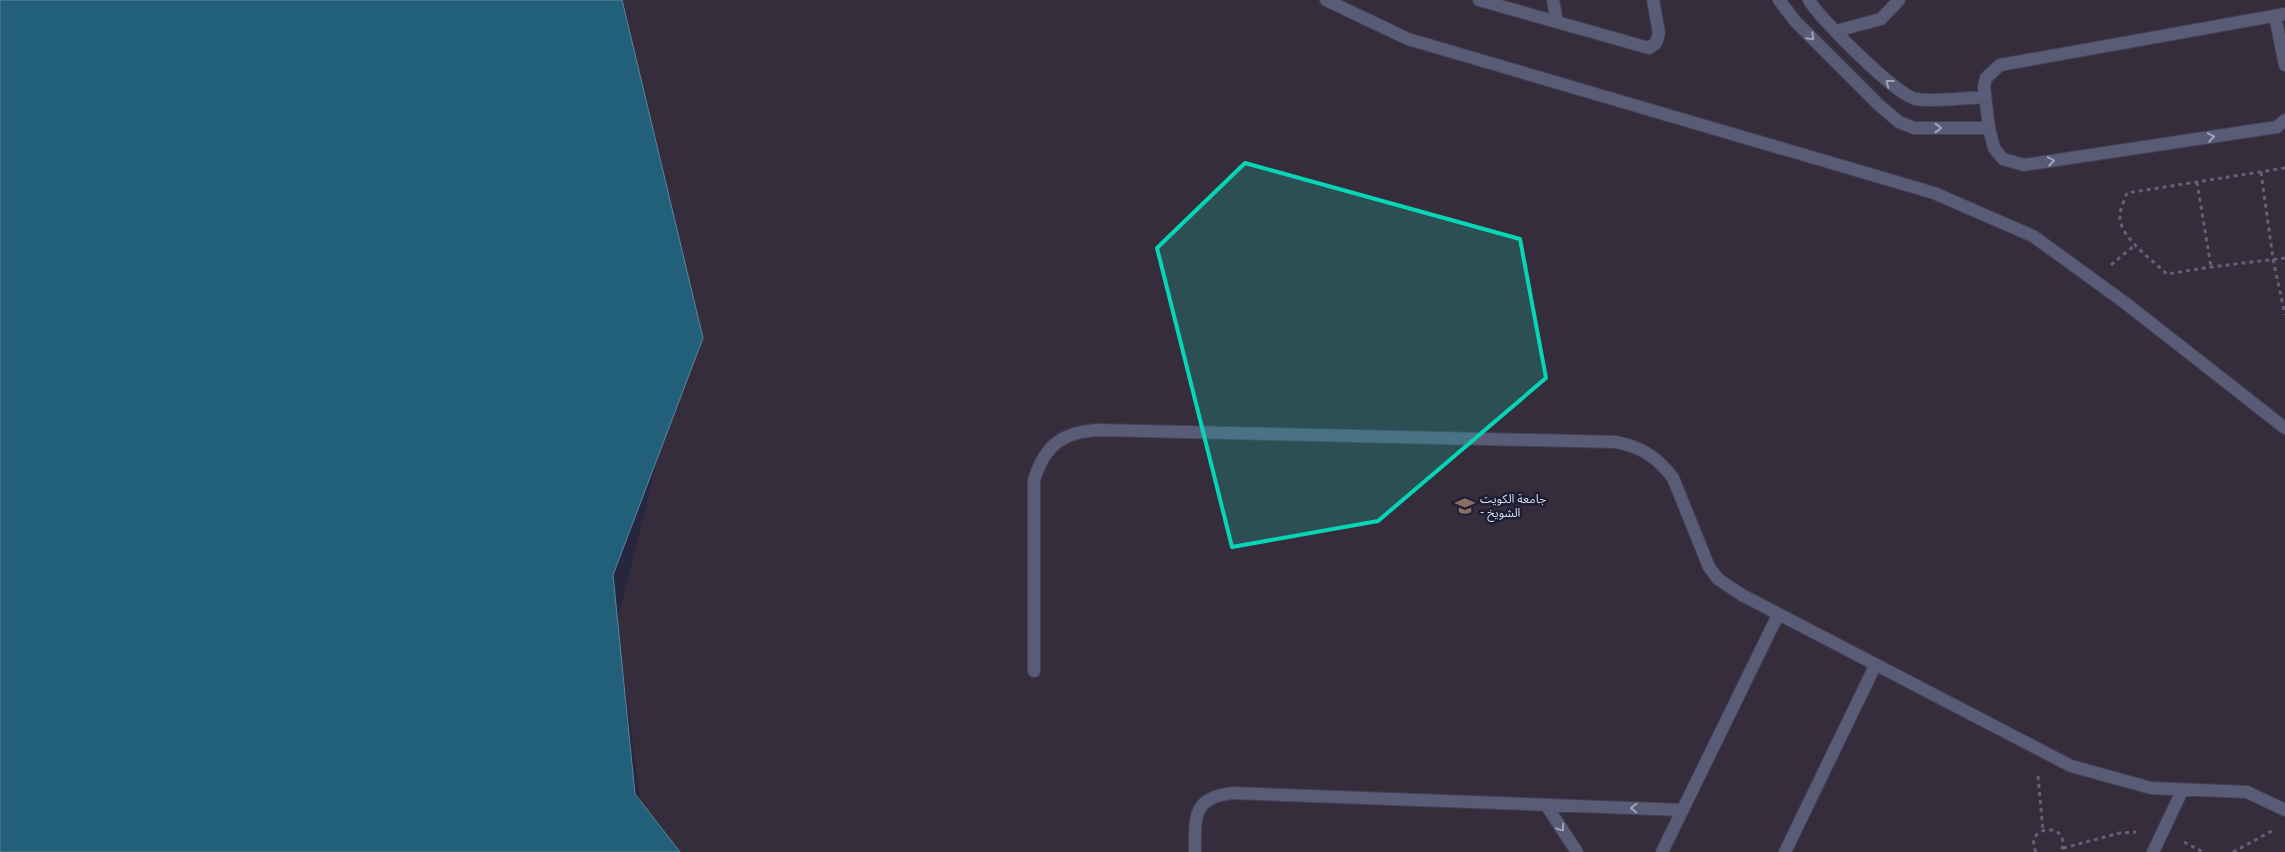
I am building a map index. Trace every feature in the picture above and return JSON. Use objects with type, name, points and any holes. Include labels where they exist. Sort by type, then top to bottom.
[{"type":"lane","points":[[1326,0],[1408,39],[1934,193],[2033,236],[2285,428]]},
{"type":"lane","points":[[1479,0],[1649,48],[1656,43],[1659,33],[1653,0]]},
{"type":"lane","points":[[1554,0],[1557,22]]},
{"type":"lane","points":[[1779,0],[1795,21],[1879,106],[1900,122],[1914,128],[1989,128]]},
{"type":"lane","points":[[1809,0],[1881,78],[1915,99],[1985,98]]},
{"type":"lane","points":[[1836,31],[1881,19],[1899,0]]},
{"type":"lane","points":[[2285,65],[2280,15],[2000,65],[1986,78],[1985,98],[1994,148],[2003,159],[2024,165],[2277,127],[2285,120]]},
{"type":"lane","points":[[1034,671],[1034,480],[1039,463],[1050,448],[1064,438],[1081,431],[1597,441],[1630,445],[1655,458],[1673,478],[1704,555],[1718,578],[1729,588],[1875,666],[2071,766],[2151,788],[2182,791],[2247,792],[2285,810]]},
{"type":"lane","points":[[1662,852],[1778,614]]},
{"type":"lane","points":[[1785,852],[1875,666]]},
{"type":"lane","points":[[2153,852],[2182,791]]},
{"type":"lane","points":[[1195,852],[1196,817],[1203,803],[1217,794],[1233,793],[1683,810]]},
{"type":"lane","points":[[1546,805],[1577,852]]},
{"type":"path","points":[[2285,168],[2127,193],[2122,204],[2120,220],[2126,237],[2136,244],[2166,274],[2285,258]]},
{"type":"path","points":[[2261,172],[2273,260],[2285,315]]},
{"type":"path","points":[[2197,182],[2211,267]]},
{"type":"path","points":[[2093,280],[2136,244]]},
{"type":"path","points":[[2037,749],[2038,781],[2044,830]]},
{"type":"path","points":[[2036,852],[2034,842],[2037,835],[2044,830],[2051,829],[2059,833],[2063,840],[2062,850],[2120,832],[2163,831]]},
{"type":"path","points":[[2233,852],[2276,829]]},
{"type":"highlighted area","points":[[1245,163],[1520,239],[1546,378],[1378,521],[1232,547],[1157,248]]},
{"type":"shaded area","name":"جامعة الكويت - الشويخ","points":[[589,0],[2285,0],[2285,852],[647,852],[617,623],[675,390]]},
{"type":"water","points":[[0,0],[622,0],[703,338],[613,575],[635,794],[680,852],[0,852]]},
{"type":"place","name":"جامعة الكويت - الشويخ","points":[[1465,506]]}]
